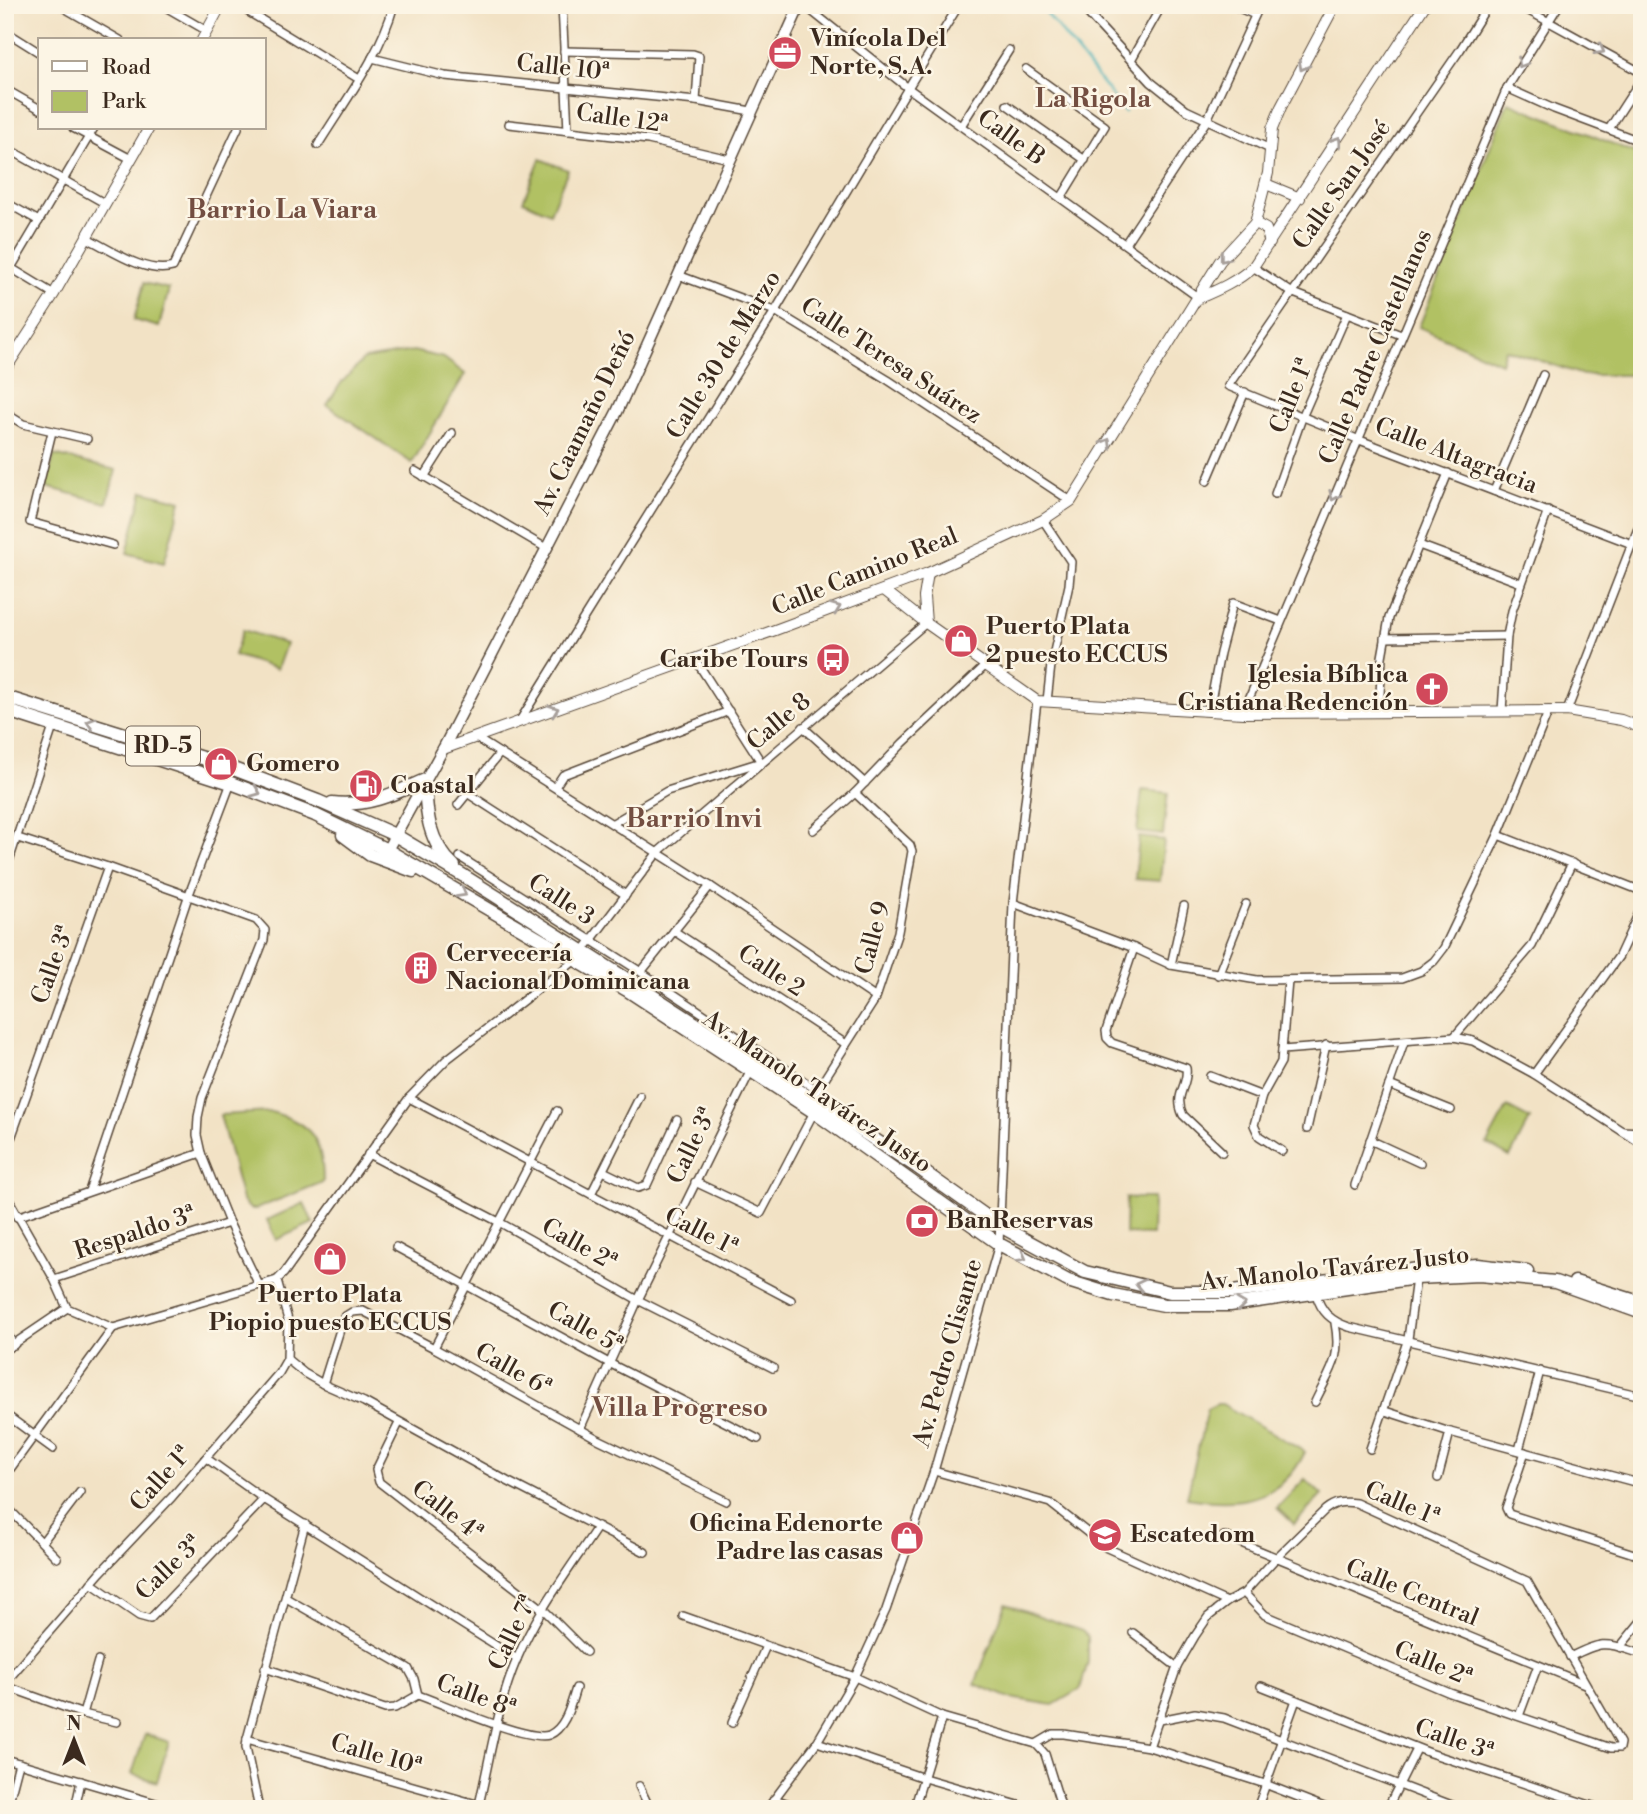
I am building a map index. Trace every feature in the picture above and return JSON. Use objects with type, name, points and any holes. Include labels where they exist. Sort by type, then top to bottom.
[{"type":"main road","name":"Av. Caamaño Deñó","points":[[387,850],[443,749],[617,412],[729,159],[802,5]]},
{"type":"main road","name":"Av. Manolo Tavárez Justo","points":[[5,697],[215,762],[318,801],[395,835],[814,1095],[1000,1226],[1085,1272],[1170,1292],[1232,1292],[1419,1269],[1478,1265],[1550,1275],[1642,1303]]},
{"type":"main road","name":"Av. Manolo Tavárez Justo","points":[[5,710],[231,783],[330,822],[583,951],[999,1244],[1068,1281],[1113,1295],[1164,1305],[1230,1306],[1416,1278],[1479,1275],[1555,1282],[1642,1313]]},
{"type":"main road","points":[[318,801],[363,804],[387,797],[425,780],[430,831],[440,852],[464,876]]},
{"type":"main road","points":[[330,822],[370,855],[402,868],[433,876]]},
{"type":"street","points":[[59,5],[117,38]]},
{"type":"street","points":[[162,5],[204,36],[221,5]]},
{"type":"street","points":[[237,5],[359,79]]},
{"type":"street","points":[[318,145],[372,58],[386,30],[394,5]]},
{"type":"street","points":[[562,5],[568,131]]},
{"type":"street","name":"Calle B","points":[[802,5],[908,88],[1199,298]]},
{"type":"street","name":"Calle 30 de Marzo","points":[[519,723],[775,311],[959,5]]},
{"type":"street","points":[[1080,5],[1152,82],[1186,110],[1270,149]]},
{"type":"street","points":[[1131,60],[1162,5]]},
{"type":"street","points":[[1232,5],[1255,15]]},
{"type":"street","points":[[1125,244],[1207,120],[1259,5]]},
{"type":"street","points":[[1270,243],[1266,229],[1255,223],[1266,184],[1272,129],[1280,107],[1335,5]]},
{"type":"street","points":[[1199,298],[1236,280],[1253,267],[1425,5]]},
{"type":"street","name":"Calle San José","points":[[1228,386],[1460,50],[1488,5]]},
{"type":"street","points":[[1518,5],[1642,75],[1609,129]]},
{"type":"street","name":"Calle Padre Castellanos","points":[[1243,713],[1507,88],[1559,5]]},
{"type":"street","points":[[5,31],[38,51]]},
{"type":"street","points":[[961,126],[1009,50]]},
{"type":"street","points":[[564,51],[693,54],[700,60],[696,101]]},
{"type":"street","name":"Calle 10ª","points":[[372,58],[445,76],[696,101],[751,111]]},
{"type":"street","points":[[1026,69],[1105,126],[1061,198]]},
{"type":"street","points":[[1507,88],[1642,142]]},
{"type":"street","points":[[5,89],[38,108]]},
{"type":"street","points":[[1007,105],[1085,160]]},
{"type":"street","name":"Calle 12ª","points":[[509,124],[649,140],[729,159]]},
{"type":"street","points":[[77,130],[131,159]]},
{"type":"street","points":[[54,293],[8,266],[39,221],[93,130]]},
{"type":"street","points":[[6,367],[87,238],[148,130]]},
{"type":"street","points":[[87,238],[150,267],[173,267],[237,130]]},
{"type":"street","points":[[5,147],[106,205]]},
{"type":"street","points":[[1266,184],[1300,198]]},
{"type":"street","points":[[5,202],[39,221]]},
{"type":"street","name":"Calle Camino Real","points":[[443,749],[884,590],[1044,520],[1071,501],[1220,261],[1255,223]]},
{"type":"street","points":[[1253,267],[1291,292],[1401,335]]},
{"type":"street","name":"Calle Teresa Suárez","points":[[678,275],[775,311],[887,380],[1071,501]]},
{"type":"street","name":"Calle 1ª","points":[[1275,494],[1303,415],[1347,314]]},
{"type":"street","points":[[1494,491],[1543,375]]},
{"type":"street","name":"Calle Altagracia","points":[[1228,386],[1357,439],[1632,544]]},
{"type":"street","points":[[1207,481],[1245,392]]},
{"type":"street","points":[[5,413],[23,424],[87,439]]},
{"type":"street","points":[[52,432],[30,522],[113,545]]},
{"type":"street","points":[[424,477],[452,433]]},
{"type":"street","points":[[415,471],[547,548]]},
{"type":"street","points":[[1379,713],[1382,657],[1390,618],[1448,473]]},
{"type":"street","points":[[1502,711],[1511,611],[1548,511]]},
{"type":"street","points":[[1567,711],[1642,518]]},
{"type":"street","name":"Av. Pedro Clisante","points":[[767,1809],[817,1742],[855,1678],[899,1578],[934,1471],[999,1244],[1013,903],[1042,701],[1069,585],[1071,562],[1044,520]]},
{"type":"street","points":[[1419,545],[1521,583]]},
{"type":"street","points":[[926,623],[924,597],[928,573]]},
{"type":"street","points":[[884,590],[926,623],[1042,701],[1243,713],[1549,710],[1620,720],[1642,728]]},
{"type":"street","points":[[1209,711],[1233,603],[1282,621]]},
{"type":"street","name":"Calle 8","points":[[277,1280],[409,1098],[446,1060],[583,951],[658,852],[926,623]]},
{"type":"street","points":[[1385,638],[1507,636]]},
{"type":"street","points":[[613,824],[667,791],[761,762],[695,659]]},
{"type":"street","points":[[813,830],[855,793],[903,743],[986,665]]},
{"type":"street","points":[[1013,903],[1134,948],[1171,965],[1218,975],[1288,981],[1402,978],[1421,971],[1434,961],[1444,948],[1498,835],[1549,710]]},
{"type":"street","points":[[555,787],[563,775],[729,711]]},
{"type":"street","points":[[5,873],[54,724]]},
{"type":"street","points":[[803,727],[865,783]]},
{"type":"street","points":[[476,738],[658,852],[876,998]]},
{"type":"street","points":[[458,804],[500,753]]},
{"type":"street","points":[[89,1191],[188,897],[231,783]]},
{"type":"street","points":[[467,793],[626,895]]},
{"type":"street","name":"Calle 9","points":[[814,1095],[876,998],[898,932],[912,851],[910,845],[855,793]]},
{"type":"street","points":[[1498,835],[1642,893]]},
{"type":"street","points":[[18,838],[256,920],[265,930],[264,940],[202,1098],[197,1135],[201,1153],[229,1223],[259,1285]]},
{"type":"street","name":"Calle 3","points":[[460,857],[583,951],[641,972],[814,1095]]},
{"type":"street","points":[[1454,1037],[1532,946],[1572,863]]},
{"type":"street","name":"Calle 3ª","points":[[5,1155],[108,867]]},
{"type":"street","points":[[641,972],[710,886]]},
{"type":"street","points":[[1218,975],[1246,904]]},
{"type":"street","points":[[1171,965],[1184,906]]},
{"type":"street","points":[[1534,1074],[1619,956],[1642,906]]},
{"type":"street","name":"Calle 2","points":[[674,931],[846,1044]]},
{"type":"street","points":[[1134,948],[1106,1031],[1107,1038],[1112,1043],[1186,1068],[1188,1073],[1178,1098],[1182,1115],[1222,1152]]},
{"type":"street","points":[[1282,1151],[1259,1136],[1254,1125],[1262,1096],[1281,1062],[1288,981]]},
{"type":"street","points":[[1282,1049],[1454,1037],[1473,1041],[1534,1074],[1642,1144]]},
{"type":"street","points":[[1355,1185],[1404,1042]]},
{"type":"street","points":[[1307,1129],[1326,1045]]},
{"type":"street","name":"Calle 3ª","points":[[580,1429],[668,1237],[751,1070]]},
{"type":"street","points":[[1210,1076],[1262,1096]]},
{"type":"street","points":[[1389,1085],[1451,1110]]},
{"type":"street","points":[[591,1194],[640,1096]]},
{"type":"street","name":"Calle 1ª","points":[[409,1098],[791,1300]]},
{"type":"street","points":[[434,1348],[558,1111]]},
{"type":"street","points":[[695,1182],[761,1213],[814,1112]]},
{"type":"street","points":[[603,1171],[638,1188],[647,1185],[677,1120]]},
{"type":"street","points":[[1622,1131],[1642,1132]]},
{"type":"street","points":[[1370,1140],[1420,1163]]},
{"type":"street","points":[[18,1217],[201,1153]]},
{"type":"street","name":"Calle 2ª","points":[[368,1154],[499,1222],[638,1300],[773,1368]]},
{"type":"street","points":[[5,1194],[54,1279],[67,1308],[113,1328]]},
{"type":"street","name":"Respaldo 3ª","points":[[54,1279],[229,1223]]},
{"type":"street","name":"Calle 5ª","points":[[396,1247],[609,1363],[758,1439]]},
{"type":"street","points":[[1370,1449],[1408,1339],[1416,1278]]},
{"type":"street","points":[[5,1476],[113,1328],[277,1280],[288,1320],[287,1359],[323,1384],[364,1402],[645,1552]]},
{"type":"street","points":[[1315,1294],[1319,1307],[1335,1322],[1360,1331],[1408,1339],[1642,1396]]},
{"type":"street","points":[[5,1350],[67,1308]]},
{"type":"street","name":"Calle 6ª","points":[[323,1384],[344,1317],[352,1312],[363,1311],[580,1429],[726,1501]]},
{"type":"street","points":[[1315,1402],[1336,1360],[1339,1348],[1335,1322]]},
{"type":"street","points":[[5,1331],[14,1345]]},
{"type":"street","name":"Calle 1ª","points":[[5,1684],[91,1583],[206,1458],[279,1373],[287,1359]]},
{"type":"street","points":[[1540,1371],[1506,1508],[1508,1514],[1634,1554],[1639,1552],[1642,1543]]},
{"type":"street","points":[[1385,1411],[1450,1432],[1642,1484]]},
{"type":"street","points":[[5,1414],[53,1449]]},
{"type":"street","name":"Calle 4ª","points":[[399,1423],[376,1470],[379,1482],[544,1610],[586,1652]]},
{"type":"street","points":[[1438,1478],[1450,1432]]},
{"type":"street","points":[[206,1458],[264,1499],[517,1659]]},
{"type":"street","points":[[934,1471],[1050,1503],[1107,1548],[1227,1602]]},
{"type":"street","points":[[43,1541],[80,1492]]},
{"type":"street","name":"Calle 3ª","points":[[91,1583],[139,1616],[150,1619],[264,1499]]},
{"type":"street","name":"Calle 1ª","points":[[1149,1747],[1177,1667],[1208,1617],[1244,1592],[1332,1504],[1344,1501],[1356,1503],[1527,1581],[1620,1743],[1619,1748]]},
{"type":"street","points":[[5,1505],[57,1558]]},
{"type":"street","points":[[259,1809],[246,1747],[247,1739],[304,1524]]},
{"type":"street","name":"Calle 7ª","points":[[479,1807],[497,1724],[517,1659],[544,1610],[598,1526]]},
{"type":"street","name":"Calle Central","points":[[1224,1536],[1585,1684]]},
{"type":"street","name":"Calle 2ª","points":[[1244,1592],[1265,1615],[1450,1693],[1611,1748],[1619,1748]]},
{"type":"street","name":"Calle 8ª","points":[[286,1598],[408,1668],[418,1695],[525,1735],[549,1735],[564,1721],[576,1688]]},
{"type":"street","points":[[683,1616],[855,1678],[942,1717],[1035,1744],[1045,1754],[1062,1809]]},
{"type":"street","points":[[1620,1647],[1642,1620]]},
{"type":"street","points":[[1133,1633],[1177,1667]]},
{"type":"street","points":[[1570,1657],[1605,1642],[1642,1654]]},
{"type":"street","points":[[732,1723],[766,1646]]},
{"type":"street","points":[[83,1714],[98,1661]]},
{"type":"street","points":[[1518,1716],[1538,1665]]},
{"type":"street","points":[[265,1668],[385,1709],[395,1708],[418,1695]]},
{"type":"street","points":[[5,1684],[83,1714],[117,1722]]},
{"type":"street","name":"Calle 3ª","points":[[1261,1686],[1417,1749],[1602,1809]]},
{"type":"street","points":[[1257,1809],[1296,1700]]},
{"type":"street","points":[[1160,1720],[1195,1713],[1209,1714],[1462,1809]]},
{"type":"street","points":[[914,1809],[942,1717]]},
{"type":"street","points":[[1035,1744],[1053,1734],[1064,1734],[1149,1747],[1265,1784],[1329,1809]]},
{"type":"street","name":"Calle 10ª","points":[[247,1739],[479,1807],[494,1809]]},
{"type":"street","points":[[817,1742],[924,1778],[1032,1809]]},
{"type":"street","points":[[1387,1809],[1417,1749]]},
{"type":"street","points":[[5,1759],[176,1809]]},
{"type":"street","points":[[7,1809],[19,1763]]},
{"type":"street","points":[[75,1809],[81,1781]]},
{"type":"street","points":[[639,1786],[650,1809]]},
{"type":"street","points":[[1634,1809],[1642,1794]]},
{"type":"street","points":[[774,1799],[804,1809]]},
{"type":"street","points":[[144,1809],[146,1800]]},
{"type":"green space","points":[[1508,102],[1636,153],[1639,194],[1642,196],[1642,356],[1633,375],[1583,375],[1505,349],[1501,363],[1419,327]]},
{"type":"green space","points":[[540,159],[568,170],[550,213],[523,201]]},
{"type":"green space","points":[[144,283],[169,289],[159,327],[134,320]]},
{"type":"green space","points":[[413,351],[444,358],[465,374],[412,463],[327,405],[341,383],[364,359]]},
{"type":"green space","points":[[54,455],[116,470],[107,503],[46,487]]},
{"type":"green space","points":[[143,491],[181,501],[164,563],[127,553]]},
{"type":"green space","points":[[243,630],[286,644],[277,669],[234,655]]},
{"type":"green space","points":[[1142,790],[1168,793],[1163,835],[1137,832]]},
{"type":"green space","points":[[1139,837],[1164,840],[1160,881],[1135,879]]},
{"type":"green space","points":[[1507,1107],[1530,1119],[1510,1157],[1487,1144]]},
{"type":"green space","points":[[271,1112],[296,1122],[312,1135],[321,1155],[323,1182],[250,1209],[242,1200],[220,1115]]},
{"type":"green space","points":[[1126,1198],[1153,1198],[1152,1235],[1125,1234]]},
{"type":"green space","points":[[304,1203],[313,1223],[276,1240],[267,1220]]},
{"type":"green space","points":[[1222,1404],[1305,1452],[1283,1482],[1270,1491],[1240,1500],[1187,1498],[1207,1409]]},
{"type":"green space","points":[[1305,1479],[1322,1495],[1294,1524],[1277,1508]]},
{"type":"green space","points":[[1006,1604],[1082,1631],[1088,1637],[1088,1662],[1080,1689],[1053,1705],[1010,1698],[975,1684]]},
{"type":"green space","points":[[145,1734],[169,1742],[157,1782],[132,1774]]},
{"type":"waterway","points":[[1040,5],[1125,112]]},
{"type":"place","name":"Vinícola Del Norte, S.A.","points":[[785,53]]},
{"type":"place","name":"Puerto Plata 2 puesto ECCUS","points":[[961,641]]},
{"type":"place","name":"Caribe Tours","points":[[833,660]]},
{"type":"place","name":"Iglesia Bíblica Cristiana Redención","points":[[1432,689]]},
{"type":"place","name":"Gomero","points":[[221,764]]},
{"type":"place","name":"Coastal","points":[[366,786]]},
{"type":"place","name":"Cervecería Nacional Dominicana","points":[[421,968]]},
{"type":"place","name":"BanReservas","points":[[922,1221]]},
{"type":"place","name":"Puerto Plata Piopio puesto ECCUS","points":[[330,1259]]},
{"type":"place","name":"Escatedom","points":[[1105,1535]]},
{"type":"place","name":"Oficina Edenorte Padre las casas","points":[[907,1538]]},
{"type":"district","name":"La Rigola","points":[[1093,99]]},
{"type":"district","name":"Barrio La Viara","points":[[282,210]]},
{"type":"district","name":"Barrio Invi","points":[[694,819]]},
{"type":"district","name":"Villa Progreso","points":[[680,1408]]}]
